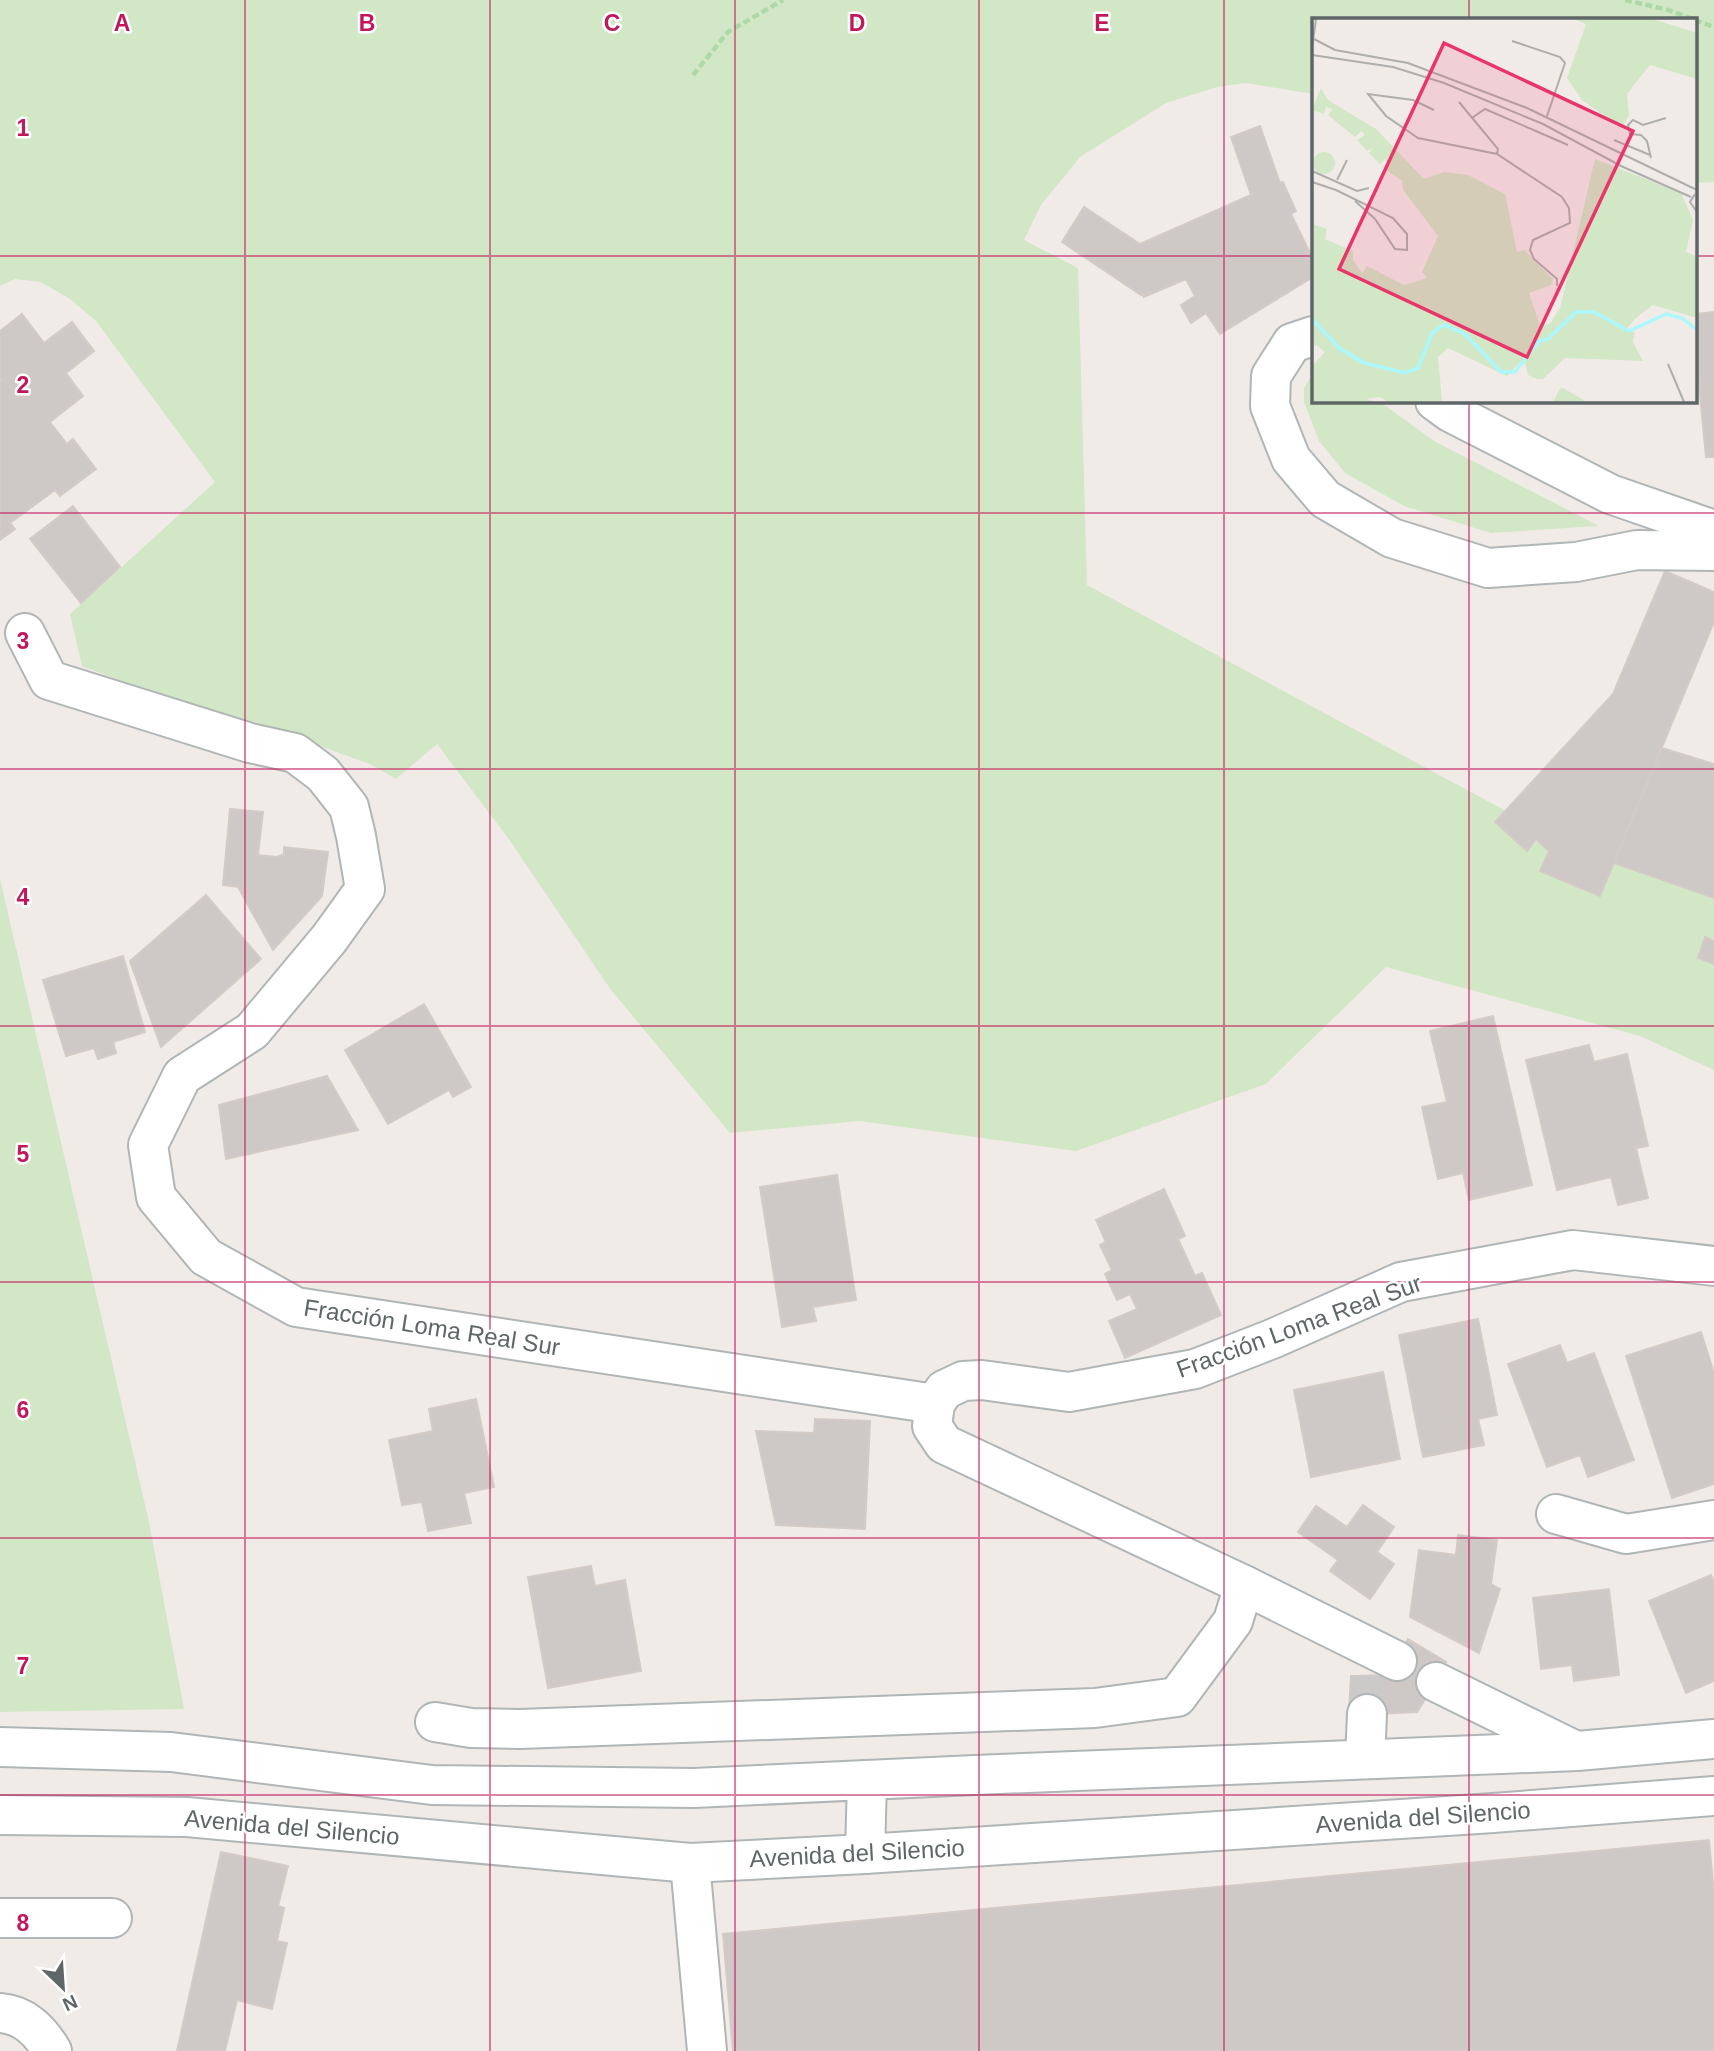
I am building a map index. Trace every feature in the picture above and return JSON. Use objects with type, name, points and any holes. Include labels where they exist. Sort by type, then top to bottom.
[{"type":"street","points":[[1312,337],[1292,343],[1271,376],[1270,406],[1290,459],[1325,499],[1392,538],[1488,568],[1576,562],[1637,550],[1714,551]]},
{"type":"street","points":[[1436,402],[1450,412],[1611,495],[1714,530]]},
{"type":"street","name":"Fracción Loma Real Sur","points":[[25,633],[49,680],[250,744],[295,752],[323,774],[349,807],[365,889],[329,939],[252,1031],[182,1076],[148,1145],[156,1198],[206,1257],[296,1307],[936,1405],[944,1390],[963,1381],[982,1380],[1069,1392],[1195,1369],[1272,1339],[1401,1282],[1573,1250],[1714,1266]]},
{"type":"street","points":[[936,1405],[932,1426],[944,1444],[1244,1585],[1379,1662]]},
{"type":"street","points":[[1556,1514],[1626,1534],[1714,1520]]},
{"type":"street","points":[[435,1722],[471,1728],[520,1729],[1095,1708],[1177,1696],[1233,1621],[1244,1585]]},
{"type":"street","points":[[1436,1682],[1577,1751]]},
{"type":"street","points":[[1365,1759],[1367,1714]]},
{"type":"street","points":[[0,1747],[171,1752],[432,1785],[694,1788],[1577,1751],[1714,1739]]},
{"type":"street","points":[[865,1854],[867,1780]]},
{"type":"street","name":"Avenida del Silencio","points":[[0,1815],[187,1817],[690,1863],[1479,1814],[1714,1796]]},
{"type":"street","points":[[690,1863],[707,2051]]},
{"type":"street","points":[[0,1918],[112,1918]]},
{"type":"street","points":[[0,2013],[28,2022],[43,2036],[52,2051]]},
{"type":"path","points":[[693,75],[728,32],[783,0]]},
{"type":"path","points":[[1625,0],[1689,18]]},
{"type":"path","points":[[1696,21],[1714,27]]},
{"type":"green space","points":[[0,0],[1714,0],[1714,182],[1696,183],[1696,18],[1312,18],[1312,94],[1245,83],[1217,87],[1166,103],[1080,157],[1041,205],[1024,240],[1078,268],[1087,585],[1506,811],[1527,850],[1536,839],[1549,851],[1540,871],[1600,896],[1614,863],[1714,898],[1714,941],[1705,937],[1698,957],[1714,964],[1714,1070],[1640,1036],[1386,967],[1266,1084],[1076,1151],[860,1121],[730,1133],[611,990],[508,838],[437,744],[396,779],[372,765],[255,722],[169,699],[82,666],[70,614],[215,482],[96,321],[70,299],[41,282],[15,279],[0,286]]},
{"type":"green space","points":[[1312,375],[1312,402],[1380,402],[1434,441],[1599,526],[1491,533],[1404,506],[1345,473],[1319,441],[1304,402],[1304,388]]},
{"type":"green space","points":[[0,879],[149,1522],[184,1709],[0,1712]]},
{"type":"building","points":[[1260,126],[1280,183],[1283,182],[1296,211],[1291,214],[1312,257],[1312,278],[1220,334],[1206,313],[1191,323],[1181,305],[1195,296],[1186,279],[1144,297],[1142,293],[1141,295],[1062,242],[1084,207],[1140,244],[1251,195],[1231,137]]},
{"type":"building","points":[[1714,312],[1714,457],[1706,457],[1696,353],[1696,314]]},
{"type":"building","points":[[22,314],[44,343],[72,322],[94,351],[66,373],[83,396],[50,422],[67,444],[73,439],[96,469],[60,496],[55,490],[10,523],[15,529],[0,540],[0,331]]},
{"type":"building","points":[[73,506],[120,567],[81,603],[30,539]]},
{"type":"building","points":[[1665,571],[1714,592],[1714,622],[1600,896],[1540,871],[1549,851],[1536,839],[1527,851],[1495,822],[1613,694]]},
{"type":"building","points":[[1662,748],[1714,764],[1714,898],[1614,863]]},
{"type":"building","points":[[230,809],[263,812],[258,855],[277,857],[284,854],[284,847],[328,852],[322,896],[273,950],[238,887],[223,885]]},
{"type":"building","points":[[206,895],[261,959],[161,1047],[130,961]]},
{"type":"building","points":[[1705,937],[1714,941],[1714,964],[1698,958]]},
{"type":"building","points":[[123,956],[145,1032],[113,1042],[116,1053],[98,1059],[94,1048],[66,1056],[43,980]]},
{"type":"building","points":[[424,1004],[471,1087],[453,1097],[449,1090],[388,1124],[345,1050]]},
{"type":"building","points":[[1493,1016],[1532,1185],[1469,1200],[1463,1173],[1438,1179],[1422,1107],[1447,1102],[1430,1031]]},
{"type":"building","points":[[1589,1045],[1594,1062],[1627,1054],[1648,1146],[1636,1148],[1648,1198],[1618,1205],[1611,1177],[1557,1190],[1526,1060]]},
{"type":"building","points":[[327,1076],[358,1130],[226,1159],[219,1105]]},
{"type":"building","points":[[837,1175],[856,1300],[813,1307],[816,1321],[782,1327],[760,1187]]},
{"type":"building","points":[[1164,1189],[1185,1236],[1178,1239],[1195,1276],[1202,1273],[1221,1315],[1125,1358],[1109,1321],[1137,1309],[1130,1294],[1117,1300],[1105,1274],[1112,1270],[1100,1245],[1106,1242],[1096,1220]]},
{"type":"building","points":[[1478,1319],[1497,1415],[1478,1419],[1484,1445],[1423,1457],[1399,1335]]},
{"type":"building","points":[[1701,1332],[1714,1373],[1714,1484],[1672,1498],[1626,1356]]},
{"type":"building","points":[[1560,1345],[1567,1363],[1594,1353],[1634,1460],[1588,1477],[1580,1455],[1547,1467],[1508,1364]]},
{"type":"building","points":[[1383,1372],[1400,1459],[1311,1477],[1294,1390]]},
{"type":"building","points":[[476,1399],[494,1487],[464,1493],[471,1523],[428,1531],[422,1502],[402,1505],[389,1440],[433,1431],[429,1409]]},
{"type":"building","points":[[815,1419],[870,1421],[865,1529],[776,1525],[756,1431],[814,1433]]},
{"type":"building","points":[[1363,1505],[1394,1527],[1377,1552],[1394,1564],[1370,1599],[1330,1571],[1338,1560],[1298,1532],[1316,1506],[1347,1527]]},
{"type":"building","points":[[1458,1535],[1497,1540],[1491,1584],[1500,1589],[1479,1653],[1410,1617],[1419,1550],[1456,1555]]},
{"type":"building","points":[[591,1566],[595,1586],[625,1580],[641,1671],[548,1688],[528,1577]]},
{"type":"building","points":[[1711,1575],[1714,1582],[1714,1681],[1686,1693],[1649,1601]]},
{"type":"building","points":[[1609,1589],[1619,1675],[1574,1681],[1572,1665],[1541,1669],[1533,1598]]},
{"type":"building","points":[[1408,1639],[1446,1662],[1417,1712],[1355,1715],[1353,1676],[1388,1675]]},
{"type":"building","points":[[1709,1840],[1714,1894],[1714,2051],[733,2051],[723,1934]]},
{"type":"building","points":[[221,1852],[288,1866],[278,1906],[284,1908],[277,1941],[287,1943],[272,2009],[237,2000],[225,2051],[177,2051]]},
{"type":"tunnel","points":[[1367,1714],[1369,1676]]}]
